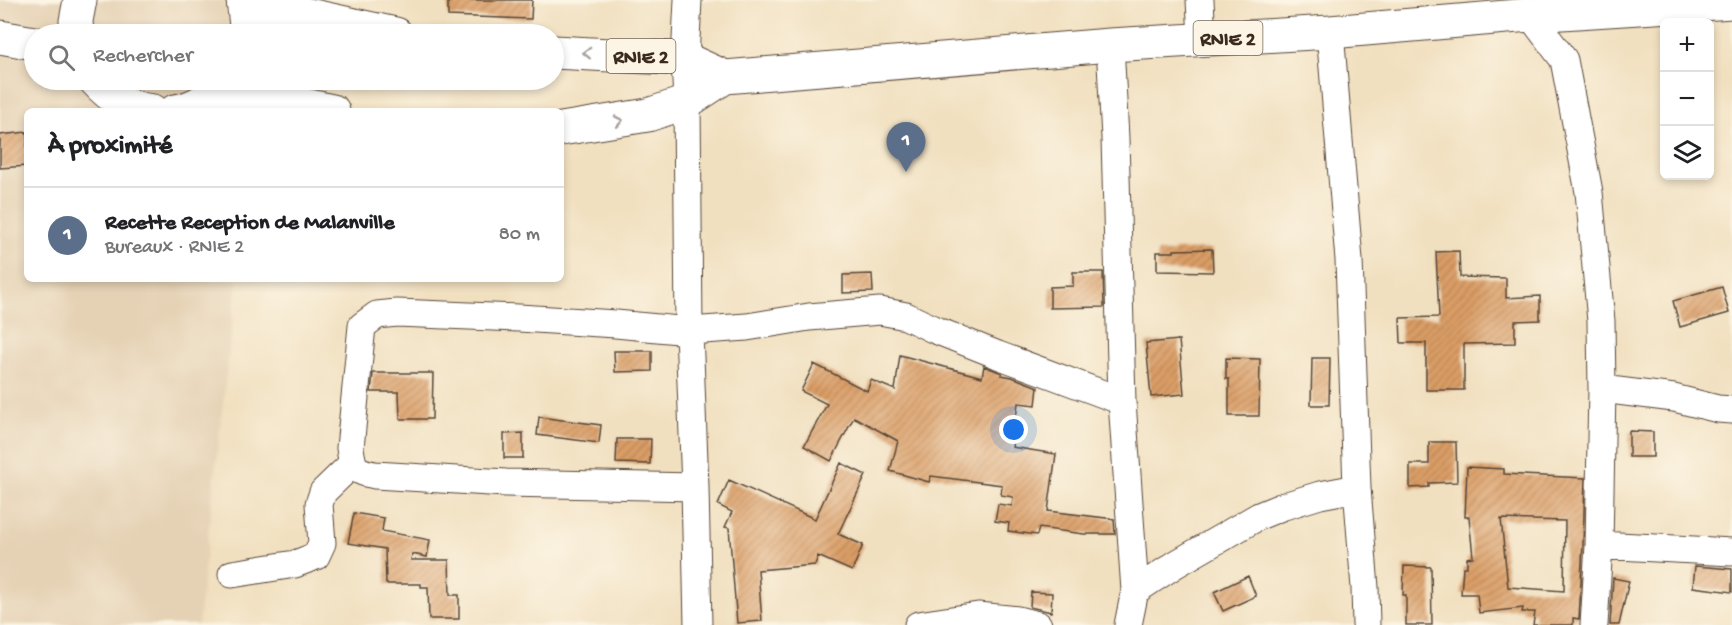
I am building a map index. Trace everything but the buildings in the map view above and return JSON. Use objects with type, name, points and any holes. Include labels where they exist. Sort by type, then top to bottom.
[{"type":"main road","points":[[76,24],[80,0]]},
{"type":"main road","points":[[246,24],[244,0],[308,24]]},
{"type":"main road","name":"RNIE 2","points":[[564,129],[648,115],[687,102],[725,77],[1110,45],[1330,32],[1662,4],[1732,2]]},
{"type":"main road","points":[[0,37],[24,41]]},
{"type":"main road","name":"RNIE 2","points":[[564,53],[685,59],[725,77]]},
{"type":"main road","points":[[104,90],[122,103],[137,108]]},
{"type":"main road","points":[[183,108],[199,103],[217,90]]},
{"type":"main road","points":[[251,90],[309,98]]},
{"type":"street","points":[[688,0],[685,59],[689,331],[698,625]]},
{"type":"street","points":[[1200,0],[1202,39]]},
{"type":"street","points":[[1530,15],[1564,60],[1589,192],[1601,321],[1602,389],[1599,545],[1594,625]]},
{"type":"street","points":[[1330,32],[1349,260],[1357,488],[1366,625]]},
{"type":"street","points":[[1110,45],[1115,138],[1122,401],[1135,591],[1128,625]]},
{"type":"street","points":[[695,488],[506,483],[375,475],[360,472],[352,464],[350,448],[362,326],[377,315],[397,313],[519,318],[689,331],[747,327],[809,317],[880,311],[906,316],[998,356],[1122,401]]},
{"type":"street","points":[[1602,389],[1674,398],[1718,409],[1732,410]]},
{"type":"street","points":[[232,574],[295,564],[316,556],[322,543],[320,504],[323,492],[352,464]]},
{"type":"street","points":[[1135,591],[1176,564],[1259,516],[1320,495],[1357,488]]},
{"type":"street","points":[[1599,545],[1732,552]]},
{"type":"street","points":[[918,625],[978,616],[1018,620],[1038,625]]},
{"type":"shaded area","points":[[0,0],[269,0],[266,24],[24,24],[24,90],[259,90],[256,108],[24,108],[24,282],[237,282],[198,625],[0,625]]},
{"type":"place","name":"Recette Reception de Malanville","points":[[906,172]]}]
